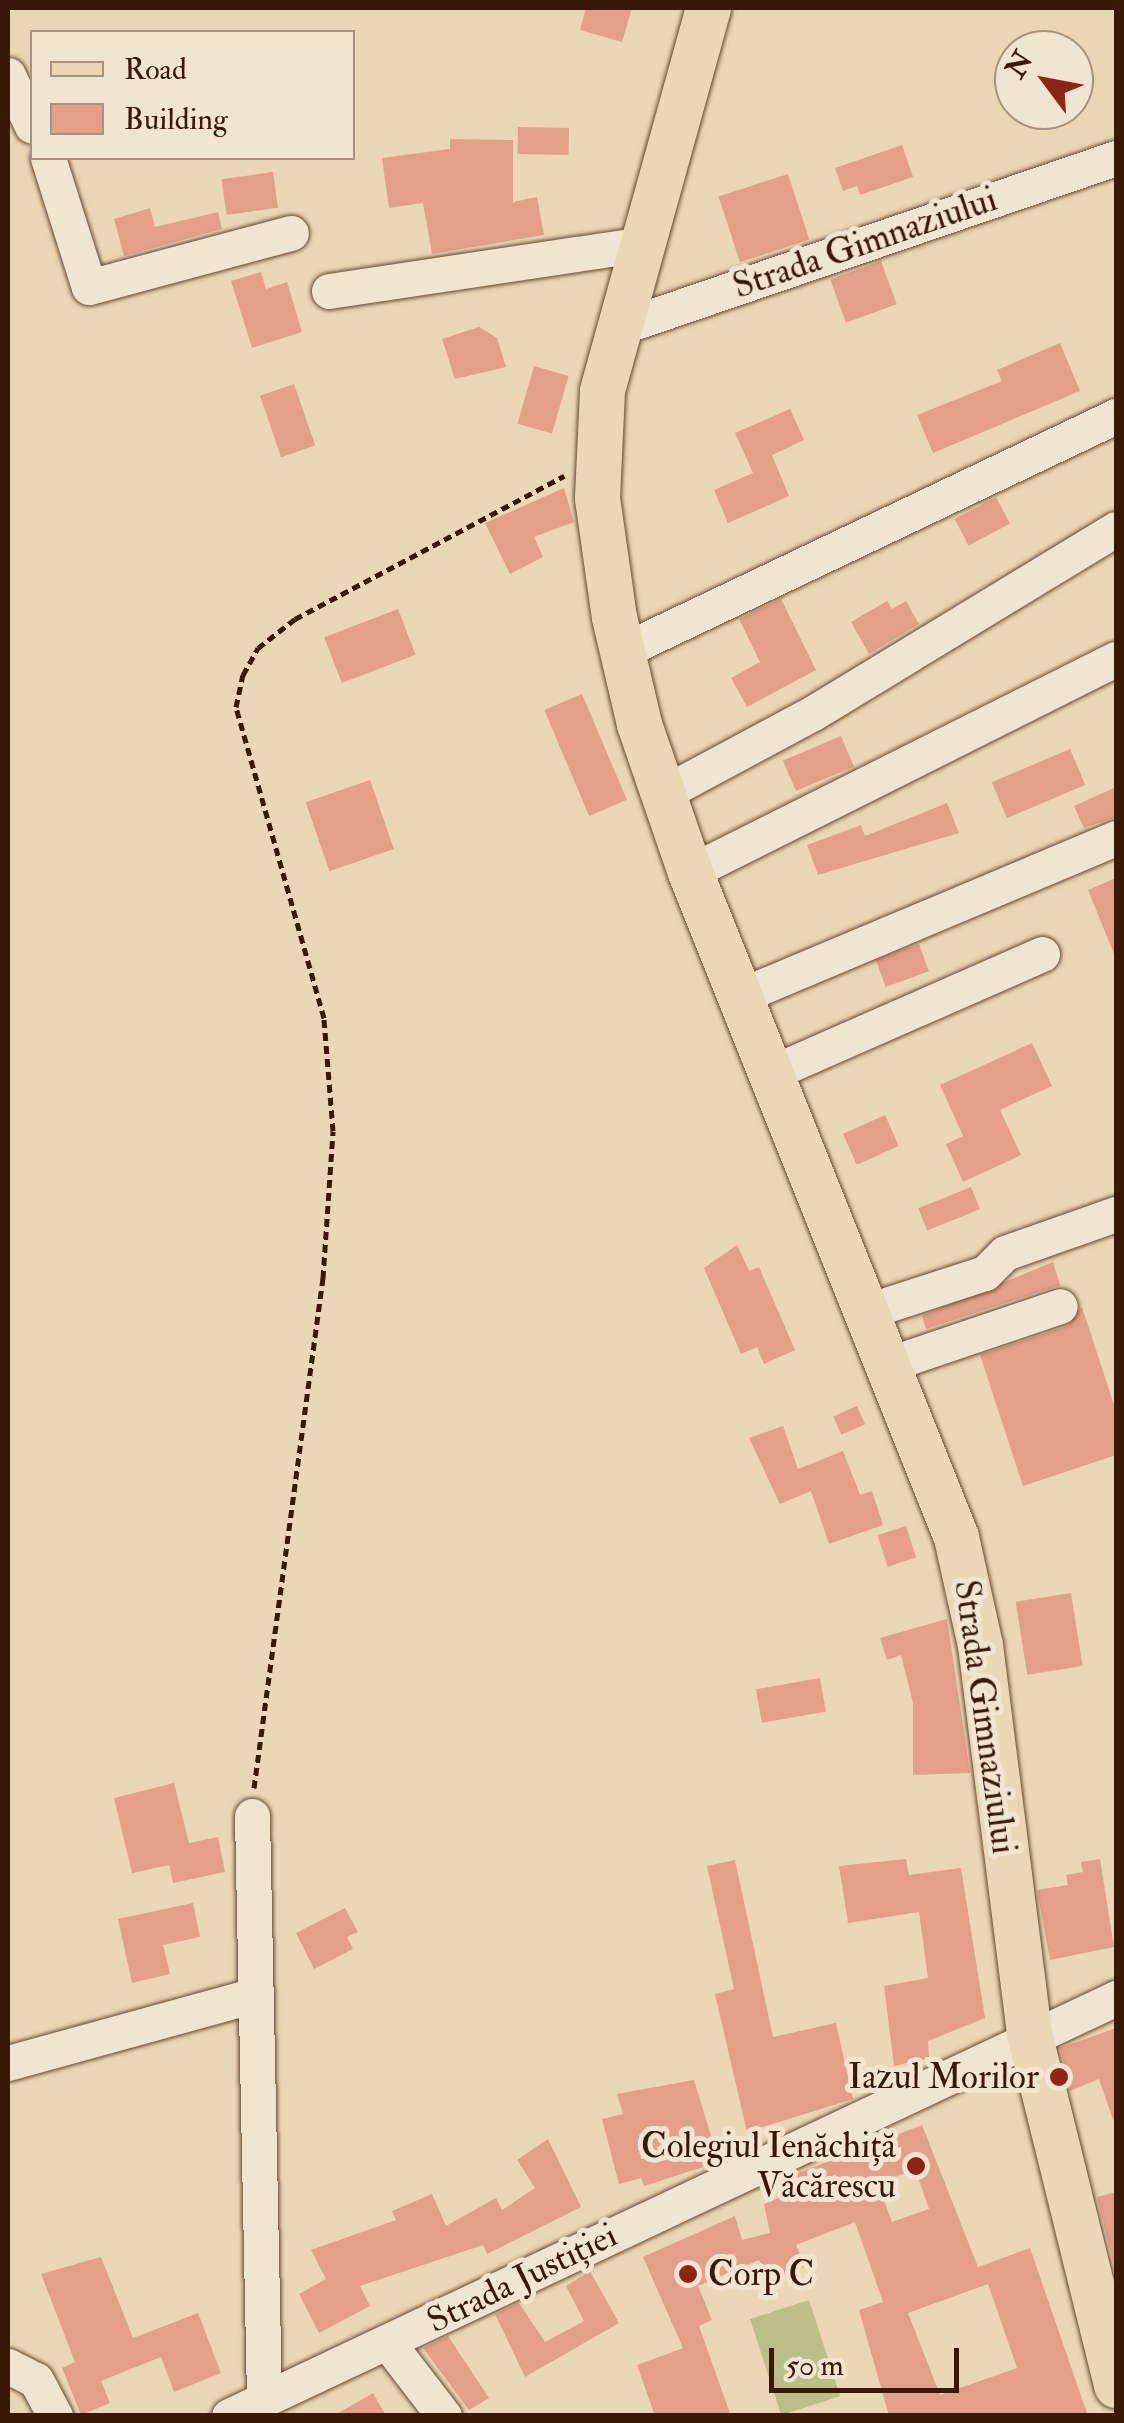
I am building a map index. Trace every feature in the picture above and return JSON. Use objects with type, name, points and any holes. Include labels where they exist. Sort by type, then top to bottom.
[{"type":"main road","name":"Strada Gimnaziului","points":[[708,8],[615,329],[595,462],[620,652],[662,794],[690,872],[892,1363],[970,1592],[1028,2033],[1116,2385]]},
{"type":"street","points":[[8,75],[30,122]]},
{"type":"street","name":"Strada Gimnaziului","points":[[615,329],[1116,158]]},
{"type":"street","points":[[49,160],[89,288],[290,234]]},
{"type":"street","points":[[329,291],[637,246]]},
{"type":"street","points":[[620,652],[1116,416]]},
{"type":"street","points":[[662,794],[812,713],[1116,530]]},
{"type":"street","points":[[690,872],[1116,659]]},
{"type":"street","points":[[740,996],[1116,838]]},
{"type":"street","points":[[772,1072],[1042,954]]},
{"type":"street","points":[[871,1310],[985,1273],[1005,1253],[1116,1214]]},
{"type":"street","points":[[892,1363],[1060,1306]]},
{"type":"street","points":[[252,1816],[264,2400]]},
{"type":"street","points":[[8,2063],[255,1995]]},
{"type":"street","name":"Strada Justiției","points":[[230,2415],[388,2343],[1028,2033],[1116,1998]]},
{"type":"street","points":[[388,2343],[444,2416]]},
{"type":"street","points":[[8,2366],[36,2380],[55,2416]]},
{"type":"path","points":[[252,1816],[267,1647],[323,1278],[333,1130],[324,1018],[236,708],[243,675],[258,648],[295,620],[595,462]]},
{"type":"green space","points":[[809,2300],[840,2396],[781,2415],[750,2319]]},
{"type":"building","points":[[586,8],[632,8],[622,42],[580,30]]},
{"type":"building","points":[[518,127],[569,128],[569,155],[518,154]]},
{"type":"building","points":[[450,139],[513,140],[513,202],[537,197],[544,235],[432,254],[423,203],[389,208],[382,158],[450,149]]},
{"type":"building","points":[[902,145],[913,177],[860,195],[857,186],[843,191],[835,168]]},
{"type":"building","points":[[273,172],[278,208],[227,215],[222,179]]},
{"type":"building","points":[[788,174],[809,240],[740,262],[719,197]]},
{"type":"building","points":[[150,208],[155,227],[218,212],[222,229],[124,256],[114,219]]},
{"type":"building","points":[[881,261],[897,304],[846,323],[830,279]]},
{"type":"building","points":[[261,272],[266,289],[287,282],[302,332],[252,348],[231,281]]},
{"type":"building","points":[[479,327],[497,338],[506,367],[455,379],[442,339]]},
{"type":"building","points":[[1060,343],[1080,391],[933,453],[917,415],[1002,381],[997,370]]},
{"type":"building","points":[[534,366],[569,376],[552,434],[517,424]]},
{"type":"building","points":[[294,384],[315,445],[281,457],[260,396]]},
{"type":"building","points":[[790,409],[804,440],[772,455],[789,496],[728,523],[714,490],[753,473],[735,433]]},
{"type":"building","points":[[564,488],[574,522],[534,537],[543,557],[510,574],[485,523]]},
{"type":"building","points":[[996,497],[1010,523],[969,546],[955,519]]},
{"type":"building","points":[[781,599],[816,670],[747,707],[731,678],[760,662],[739,619]]},
{"type":"building","points":[[887,601],[892,609],[906,601],[919,624],[869,654],[851,622]]},
{"type":"building","points":[[398,609],[416,655],[342,683],[324,637]]},
{"type":"building","points":[[582,694],[627,800],[589,816],[544,710]]},
{"type":"building","points":[[841,736],[854,766],[796,791],[783,761]]},
{"type":"building","points":[[1070,749],[1085,785],[1007,818],[992,782]]},
{"type":"building","points":[[370,780],[394,849],[329,871],[306,802]]},
{"type":"building","points":[[1116,787],[1116,817],[1084,828],[1074,806]]},
{"type":"building","points":[[947,803],[959,833],[818,875],[807,845],[861,825],[865,836]]},
{"type":"building","points":[[1116,878],[1116,959],[1088,890]]},
{"type":"building","points":[[919,944],[929,971],[886,987],[876,960]]},
{"type":"building","points":[[1032,1043],[1052,1086],[1000,1110],[1021,1155],[963,1182],[946,1144],[963,1136],[940,1085]]},
{"type":"building","points":[[885,1115],[899,1146],[857,1165],[843,1134]]},
{"type":"building","points":[[971,1187],[980,1209],[927,1231],[918,1208]]},
{"type":"building","points":[[737,1245],[749,1271],[759,1267],[795,1350],[764,1364],[757,1347],[741,1354],[704,1268]]},
{"type":"building","points":[[1053,1262],[1060,1285],[926,1329],[922,1316]]},
{"type":"building","points":[[1082,1307],[1116,1411],[1116,1455],[1023,1486],[980,1355],[1067,1326]]},
{"type":"building","points":[[857,1406],[865,1424],[841,1435],[833,1417]]},
{"type":"building","points":[[783,1426],[798,1469],[843,1451],[860,1495],[872,1491],[883,1525],[829,1544],[811,1491],[780,1504],[749,1438]]},
{"type":"building","points":[[906,1526],[916,1557],[888,1567],[877,1535]]},
{"type":"building","points":[[1071,1593],[1083,1666],[1027,1675],[1016,1602]]},
{"type":"building","points":[[947,1619],[970,1773],[913,1775],[913,1703],[901,1655],[887,1660],[880,1638]]},
{"type":"building","points":[[820,1678],[826,1711],[762,1723],[756,1689]]},
{"type":"building","points":[[174,1783],[189,1843],[218,1837],[225,1872],[173,1883],[169,1865],[132,1873],[114,1798]]},
{"type":"building","points":[[906,1859],[909,1875],[961,1868],[985,2018],[928,2041],[929,2058],[894,2066],[884,1986],[928,1978],[919,1912],[848,1923],[839,1866]]},
{"type":"building","points":[[1100,1859],[1114,1947],[1050,1960],[1037,1890],[1068,1885],[1066,1875],[1083,1872],[1081,1862]]},
{"type":"building","points":[[735,1860],[773,2037],[836,2023],[853,2099],[747,2132],[715,1994],[734,1989],[707,1866]]},
{"type":"building","points":[[193,1903],[200,1937],[163,1945],[170,1974],[132,1983],[118,1919]]},
{"type":"building","points":[[345,1908],[358,1932],[347,1937],[353,1949],[314,1969],[296,1933]]},
{"type":"building","points":[[1116,2028],[1113,2120],[1099,2079],[1070,2091],[1060,2048]]},
{"type":"building","points":[[694,2080],[719,2162],[644,2186],[641,2178],[619,2184],[602,2119],[623,2114],[617,2094]]},
{"type":"building","points":[[922,2125],[978,2267],[1030,2248],[1088,2416],[889,2416],[859,2310],[883,2302],[855,2222],[796,2245],[805,2266],[769,2282],[759,2260],[698,2286],[712,2320],[699,2326],[731,2416],[655,2416],[637,2365],[683,2348],[643,2257],[735,2216],[742,2240],[770,2233],[764,2204],[802,2188],[796,2174]],"holes":[[[915,2169],[929,2209],[892,2222],[878,2184]],[[988,2284],[1017,2368],[940,2395],[908,2313]]]},
{"type":"building","points":[[548,2139],[581,2207],[487,2254],[483,2245],[360,2286],[370,2306],[319,2333],[299,2294],[326,2279],[311,2250],[396,2220],[392,2211],[432,2194],[446,2226],[496,2198],[502,2210],[535,2188],[517,2160]]},
{"type":"building","points":[[1116,2192],[1116,2274],[1097,2197]]},
{"type":"building","points":[[101,2257],[133,2338],[198,2313],[221,2373],[174,2392],[161,2357],[101,2381],[110,2403],[81,2415],[62,2368],[75,2362],[41,2274]]},
{"type":"building","points":[[590,2271],[619,2323],[525,2377],[495,2314],[519,2303],[545,2342],[584,2321],[566,2286]]},
{"type":"building","points":[[448,2336],[489,2398],[469,2410],[423,2348]]},
{"type":"building","points":[[373,2393],[386,2416],[333,2416]]},
{"type":"place","name":"Iazul Morilor","points":[[1059,2077]]},
{"type":"place","name":"Colegiul Ienăchiță Văcărescu","points":[[916,2166]]},
{"type":"place","name":"Corp C","points":[[688,2274]]}]
